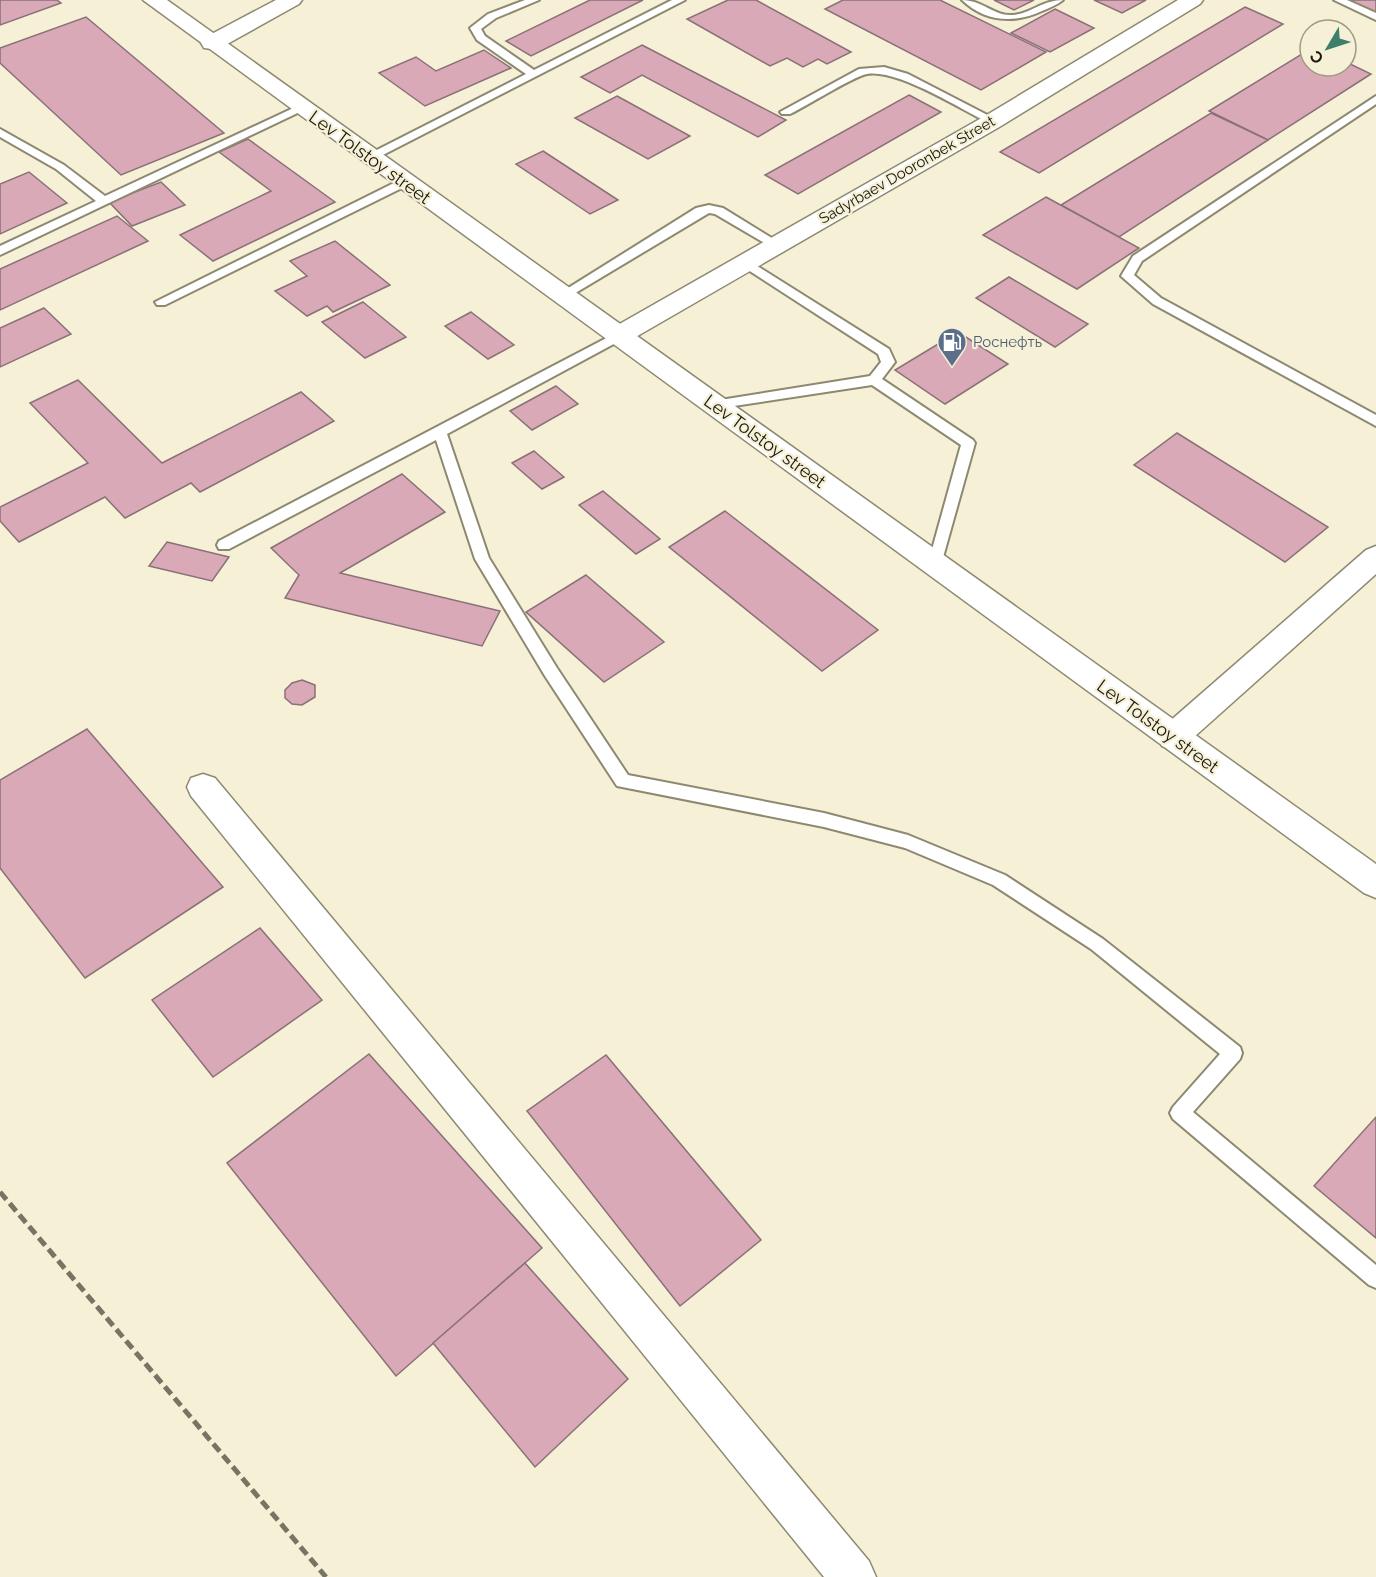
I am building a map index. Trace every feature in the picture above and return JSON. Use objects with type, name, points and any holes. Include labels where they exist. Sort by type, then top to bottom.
[{"type":"main road","name":"Lev Tolstoy street","points":[[153,0],[1376,883]]},
{"type":"main road","points":[[212,42],[292,0]]},
{"type":"main road","name":"Sadyrbaev Dooronbek Street","points":[[618,336],[993,121],[1193,0]]},
{"type":"main road","points":[[1173,737],[1376,557]]},
{"type":"main road","points":[[203,787],[853,1577]]},
{"type":"lane","points":[[533,74],[482,38],[475,28],[492,16],[534,0]]},
{"type":"lane","points":[[371,157],[680,0]]},
{"type":"lane","points":[[967,0],[997,17],[1014,19],[1058,0]]},
{"type":"lane","points":[[1339,0],[1376,17]]},
{"type":"lane","points":[[786,112],[863,71],[884,70],[904,76],[993,121]]},
{"type":"lane","points":[[1376,99],[1137,259],[1127,276],[1157,301],[1376,421]]},
{"type":"lane","points":[[0,251],[302,108]]},
{"type":"lane","points":[[0,132],[60,167],[105,202]]},
{"type":"lane","points":[[161,302],[404,182]]},
{"type":"lane","points":[[562,295],[700,211],[709,208],[719,211],[777,245]]},
{"type":"lane","points":[[746,263],[884,352],[888,362],[874,380]]},
{"type":"lane","points":[[224,545],[618,336]]},
{"type":"lane","points":[[714,405],[874,380],[968,443],[934,564]]},
{"type":"lane","points":[[440,432],[482,558],[551,672],[623,781],[824,820],[908,842],[999,880],[1097,944],[1233,1053],[1180,1113],[1376,1278]]},
{"type":"building","points":[[0,0],[57,0],[61,3],[0,25]]},
{"type":"building","points":[[590,0],[643,0],[531,56],[506,41]]},
{"type":"building","points":[[728,0],[756,0],[851,52],[827,64],[818,59],[803,67],[787,58],[770,66],[687,19]]},
{"type":"building","points":[[843,0],[940,0],[1046,52],[981,90],[825,9]]},
{"type":"building","points":[[994,0],[1034,0],[1014,10]]},
{"type":"building","points":[[1094,0],[1146,0],[1122,13]]},
{"type":"building","points":[[1342,0],[1376,0],[1376,15]]},
{"type":"building","points":[[1245,7],[1283,24],[1039,173],[1000,152]]},
{"type":"building","points":[[1055,9],[1094,28],[1050,52],[1011,33]]},
{"type":"building","points":[[86,17],[224,133],[121,175],[0,63],[0,48]]},
{"type":"building","points":[[642,45],[786,120],[758,137],[642,75],[610,93],[581,77]]},
{"type":"building","points":[[484,50],[511,68],[425,106],[379,73],[416,57],[436,71]]},
{"type":"building","points":[[1298,56],[1298,78],[1358,78],[1358,68],[1371,74],[1268,140],[1209,111]]},
{"type":"building","points":[[909,95],[941,112],[798,194],[765,175]]},
{"type":"building","points":[[617,96],[690,136],[648,159],[575,118]]},
{"type":"building","points":[[1211,113],[1268,140],[1119,237],[1061,205]]},
{"type":"building","points":[[248,139],[335,202],[213,261],[180,235],[271,191],[219,152]]},
{"type":"building","points":[[543,151],[618,200],[590,214],[516,164]]},
{"type":"building","points":[[29,172],[67,203],[0,234],[0,184]]},
{"type":"building","points":[[161,182],[185,205],[132,226],[109,202]]},
{"type":"building","points":[[1046,197],[1139,248],[1077,289],[983,235]]},
{"type":"building","points":[[117,216],[148,241],[0,310],[0,269]]},
{"type":"building","points":[[335,241],[390,285],[333,312],[327,306],[307,316],[275,291],[307,276],[290,261]]},
{"type":"building","points":[[1009,277],[1088,324],[1055,347],[976,298]]},
{"type":"building","points":[[363,302],[406,337],[365,358],[322,322]]},
{"type":"building","points":[[44,308],[71,334],[0,367],[0,328]]},
{"type":"building","points":[[471,312],[514,345],[488,359],[445,326]]},
{"type":"building","name":"Роснефть","points":[[958,332],[1008,364],[945,404],[895,370]]},
{"type":"building","points":[[78,380],[162,463],[301,392],[334,421],[200,492],[191,483],[125,518],[105,497],[19,542],[0,521],[0,507],[88,463],[30,403]]},
{"type":"building","points":[[556,386],[578,404],[532,430],[510,411]]},
{"type":"building","points":[[1177,433],[1328,527],[1285,562],[1134,465]]},
{"type":"building","points":[[534,451],[564,477],[542,489],[512,463]]},
{"type":"building","points":[[402,474],[445,512],[340,573],[500,611],[482,646],[285,598],[299,575],[271,548]]},
{"type":"building","points":[[603,491],[660,539],[636,554],[579,505]]},
{"type":"building","points":[[725,511],[878,630],[822,671],[669,547]]},
{"type":"building","points":[[167,542],[229,557],[212,581],[149,566]]},
{"type":"building","points":[[586,575],[664,642],[604,682],[526,612]]},
{"type":"building","points":[[302,680],[315,685],[315,697],[302,705],[292,704],[285,698],[285,690],[292,683]]},
{"type":"building","points":[[87,729],[223,887],[85,978],[0,868],[0,780]]},
{"type":"building","points":[[260,928],[322,1000],[213,1077],[152,1000]]},
{"type":"building","points":[[369,1054],[542,1248],[396,1376],[227,1163]]},
{"type":"building","points":[[606,1055],[761,1240],[680,1306],[527,1111]]},
{"type":"building","points":[[1376,1117],[1376,1238],[1314,1186]]},
{"type":"building","points":[[525,1263],[628,1379],[535,1467],[433,1343]]},
{"type":"railway","points":[[0,1192],[326,1577]]},
{"type":"place","name":"Роснефть","points":[[952,368]]}]
